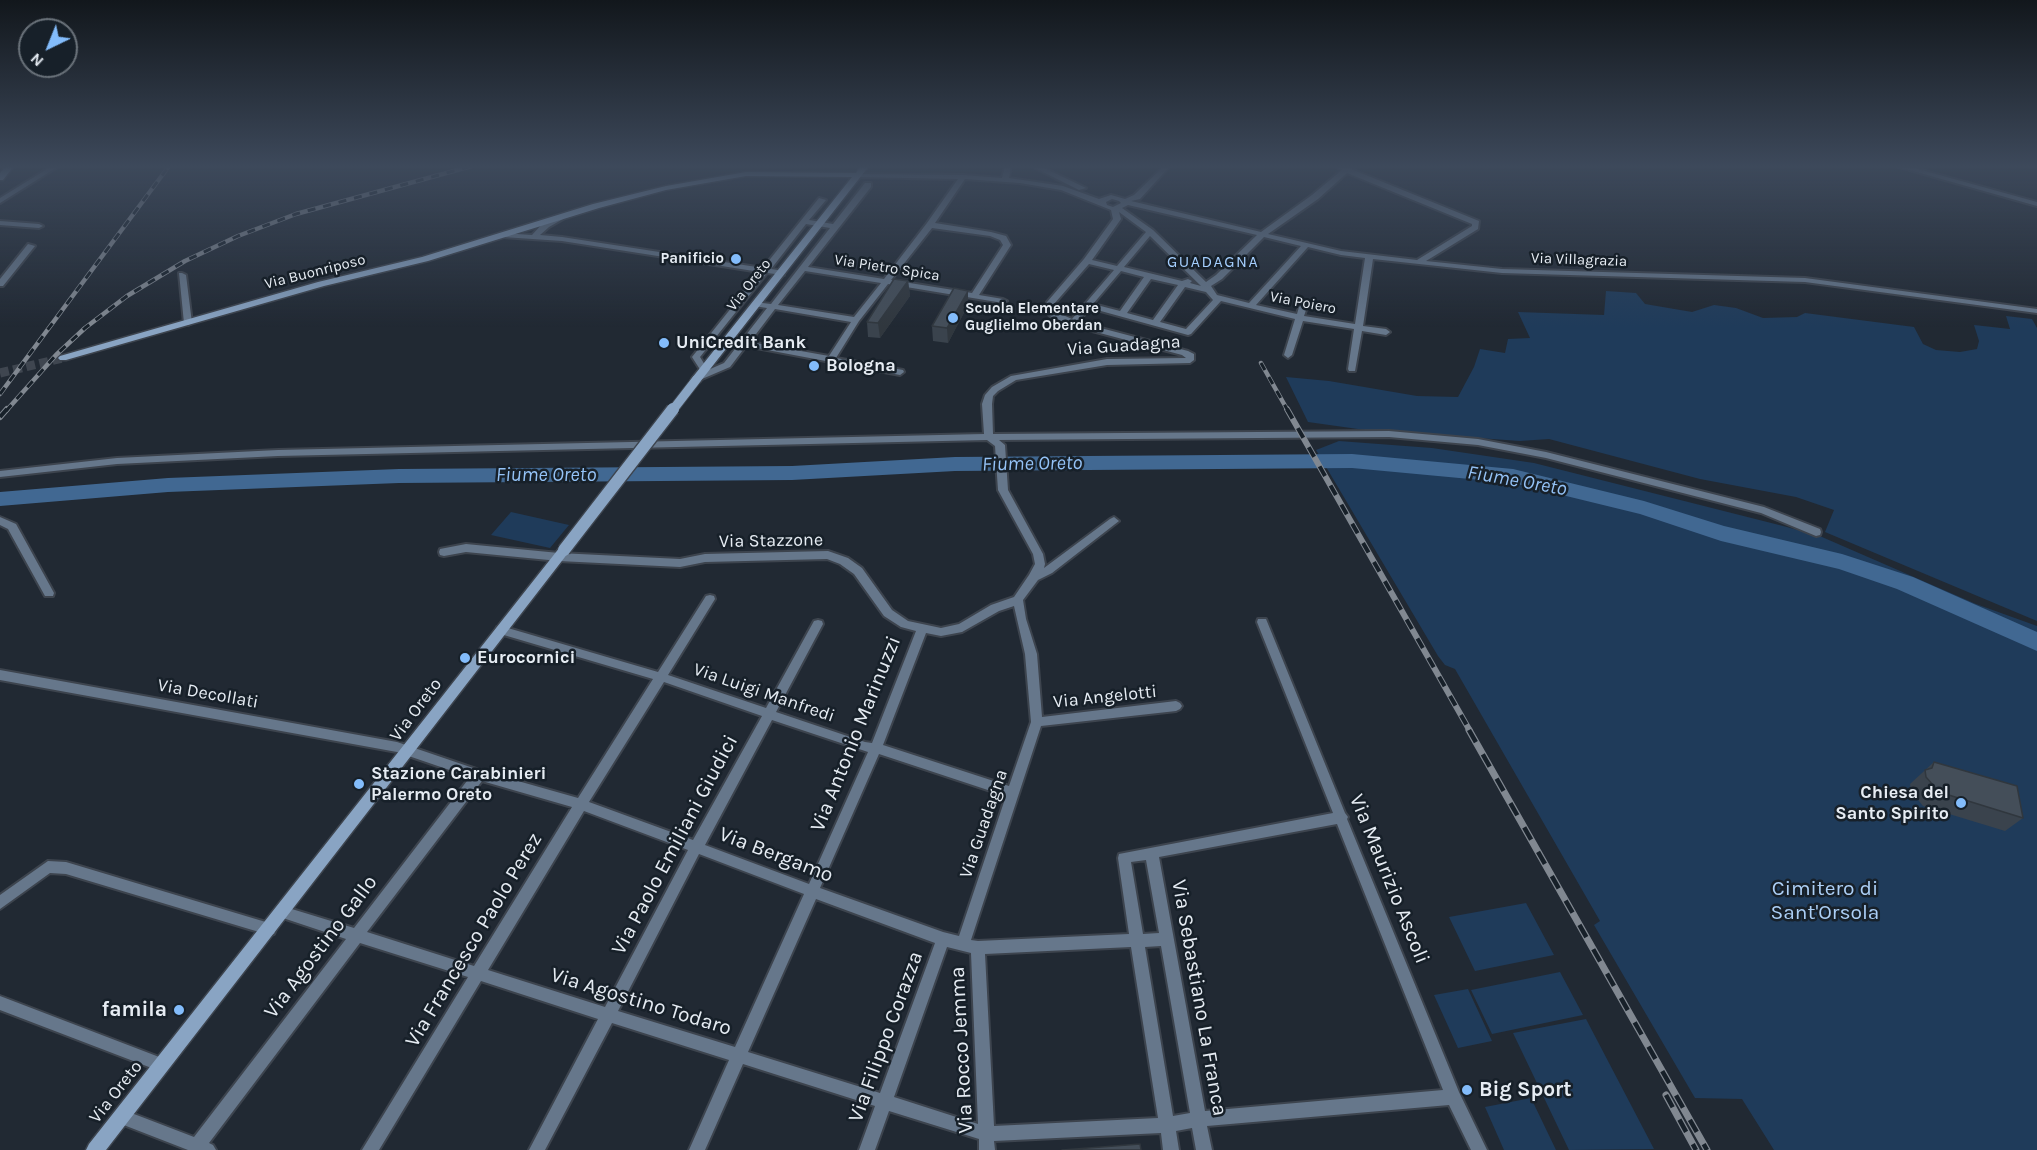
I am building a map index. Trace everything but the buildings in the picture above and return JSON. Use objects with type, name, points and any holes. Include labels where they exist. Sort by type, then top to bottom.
[{"type":"street","name":"Via Buonriposo","points":[[63,358],[321,284],[425,259],[551,220]]},
{"type":"street","points":[[535,236],[546,225],[556,220]]},
{"type":"street","points":[[559,220],[553,225],[555,232],[562,238]]},
{"type":"street","name":"Via Oreto","points":[[95,1150],[408,753],[700,375],[824,220]]},
{"type":"street","name":"Via Oreto","points":[[700,375],[727,365],[842,220]]},
{"type":"street","points":[[831,359],[856,321],[934,220]]},
{"type":"street","name":"Via Guadagna","points":[[989,437],[987,404],[990,395],[1005,382],[1014,378],[1107,362],[1190,360],[1191,356],[1185,353],[1072,323],[1053,314],[1049,309],[1050,304],[1087,261],[1117,220]]},
{"type":"street","points":[[1136,220],[1212,293]]},
{"type":"street","name":"Via Villagrazia","points":[[1192,220],[1306,245],[1369,257],[1418,263],[1502,271],[1805,280],[2037,310]]},
{"type":"street","points":[[1088,305],[1188,332],[1219,277],[1263,234],[1283,220]]},
{"type":"street","points":[[1418,263],[1477,224],[1471,220]]},
{"type":"street","name":"Via Oreto","points":[[700,375],[696,357],[805,222]]},
{"type":"street","points":[[805,222],[836,227]]},
{"type":"street","points":[[0,223],[39,226]]},
{"type":"street","points":[[930,225],[991,234],[1003,238],[1007,245],[974,296]]},
{"type":"street","points":[[1072,323],[1150,232]]},
{"type":"street","points":[[503,235],[562,238],[781,273]]},
{"type":"street","points":[[1251,306],[1306,245]]},
{"type":"street","points":[[0,284],[31,246]]},
{"type":"street","points":[[1352,369],[1369,257]]},
{"type":"street","name":"Via Poiero","points":[[1087,261],[1183,284],[1251,306],[1301,318],[1386,332]]},
{"type":"street","name":"Via Pietro Spica","points":[[803,268],[1002,301]]},
{"type":"street","points":[[182,275],[188,323]]},
{"type":"street","points":[[1122,315],[1149,276]]},
{"type":"street","points":[[1155,323],[1183,284],[1195,278]]},
{"type":"street","points":[[757,304],[856,321]]},
{"type":"street","points":[[1288,355],[1303,307]]},
{"type":"street","points":[[744,343],[900,372]]},
{"type":"street","points":[[0,474],[72,465],[196,455],[989,437],[1389,434],[1468,441],[1546,455],[1764,510],[1815,532]]},
{"type":"street","points":[[989,437],[1000,445],[1003,490],[1038,554],[1040,564],[1018,600]]},
{"type":"street","points":[[0,521],[12,527],[49,593]]},
{"type":"street","points":[[1034,577],[1048,570],[1114,521]]},
{"type":"street","name":"Via Stazzone","points":[[444,552],[466,548],[680,563],[705,558],[828,555],[858,571],[888,613],[905,624],[941,632],[962,628],[995,608],[1018,600]]},
{"type":"street","name":"Via Francesco Paolo Perez","points":[[370,1150],[581,804],[710,598]]},
{"type":"street","name":"Via Guadagna","points":[[963,944],[1037,722],[1031,654],[1018,600]]},
{"type":"street","name":"Via Maurizio Ascoli","points":[[1262,622],[1453,1097],[1479,1150]]},
{"type":"street","name":"Via Paolo Emiliani Giudici","points":[[537,1150],[696,848],[818,624]]},
{"type":"street","name":"Via Antonio Marinuzzi","points":[[697,1150],[876,747],[922,629]]},
{"type":"street","name":"Via Luigi Manfredi","points":[[501,630],[661,677],[865,747],[876,747],[1014,793]]},
{"type":"street","name":"Via Decollati","points":[[0,675],[397,747],[408,753]]},
{"type":"street","name":"Via Angelotti","points":[[1037,722],[1176,706]]},
{"type":"street","name":"Via Bergamo","points":[[408,753],[581,804],[943,939],[978,948],[1168,939]]},
{"type":"street","name":"Via Agostino Gallo","points":[[203,1148],[356,934],[480,775]]},
{"type":"street","points":[[1171,1150],[1124,858],[1342,817]]},
{"type":"street","name":"Via Sebastiano La Franca","points":[[1152,854],[1204,1150]]},
{"type":"street","points":[[0,903],[48,867],[66,868],[269,929]]},
{"type":"street","name":"Via Agostino Todaro","points":[[282,912],[739,1054],[987,1134]]},
{"type":"street","name":"Via Filippo Corazza","points":[[867,1150],[943,939]]},
{"type":"street","name":"Via Rocco Jemma","points":[[978,948],[987,1150]]},
{"type":"street","points":[[0,1004],[162,1065]]},
{"type":"street","points":[[987,1134],[1167,1125],[1199,1119],[1453,1097]]},
{"type":"street","points":[[121,1116],[203,1148]]},
{"type":"green space","points":[[1606,291],[1636,293],[1645,304],[1692,312],[1714,305],[1736,308],[1763,318],[1797,317],[1805,313],[1914,327],[1923,344],[1936,350],[1960,352],[1977,349],[1979,341],[1974,325],[2010,329],[2006,316],[2032,319],[2037,328],[2037,621],[1825,532],[1834,510],[1796,497],[1700,479],[1549,439],[1520,441],[1365,430],[1308,422],[1286,377],[1329,381],[1417,396],[1458,397],[1474,367],[1480,349],[1505,353],[1508,339],[1530,338],[1518,312],[1604,315]]},
{"type":"green space","name":"Cimitero di Sant'Orsola","points":[[1339,441],[1432,448],[1534,463],[1787,527],[1822,537],[1976,604],[2037,626],[2037,1150],[1774,1150],[1742,1099],[1695,1098],[1594,925],[1600,921],[1455,669],[1445,665],[1438,656],[1316,450]]},
{"type":"green space","points":[[511,512],[569,525],[550,548],[491,535]]},
{"type":"green space","points":[[1526,903],[1554,955],[1475,971],[1449,917]]},
{"type":"green space","points":[[1560,972],[1583,1015],[1492,1034],[1471,990]]},
{"type":"green space","points":[[1468,989],[1492,1041],[1458,1048],[1434,995]]},
{"type":"green space","points":[[1586,1019],[1654,1149],[1569,1150],[1513,1033]]},
{"type":"green space","points":[[1531,1098],[1556,1150],[1504,1150],[1485,1107]]},
{"type":"waterway","name":"Fiume Oreto","points":[[0,499],[168,485],[399,476],[792,473],[955,464],[1352,461],[1513,476],[1644,508],[1721,533],[1842,562],[1905,583],[2037,642]]},
{"type":"tunnel","points":[[0,373],[63,358]]},
{"type":"railway","points":[[0,394],[129,220]]},
{"type":"railway","points":[[6,411],[56,355],[85,328],[127,296],[185,261],[238,236],[281,220]]},
{"type":"railway","points":[[1261,363],[1288,411]]},
{"type":"railway","points":[[0,417],[7,409]]},
{"type":"railway","points":[[1287,409],[1470,731]]},
{"type":"railway","points":[[1469,730],[1707,1150]]},
{"type":"railway","points":[[1666,1095],[1696,1150]]},
{"type":"place","name":"Panificio","points":[[736,259]]},
{"type":"place","name":"Scuola Elementare Guglielmo Oberdan","points":[[953,318]]},
{"type":"place","name":"UniCredit Bank","points":[[664,343]]},
{"type":"place","name":"Bologna","points":[[814,366]]},
{"type":"place","name":"Eurocornici","points":[[465,658]]},
{"type":"place","name":"Stazione Carabinieri Palermo Oreto","points":[[359,784]]},
{"type":"place","name":"Chiesa del Santo Spirito","points":[[1961,803]]},
{"type":"place","name":"famila","points":[[179,1010]]},
{"type":"place","name":"Big Sport","points":[[1467,1090]]},
{"type":"district","name":"GUADAGNA","points":[[1213,262]]}]
